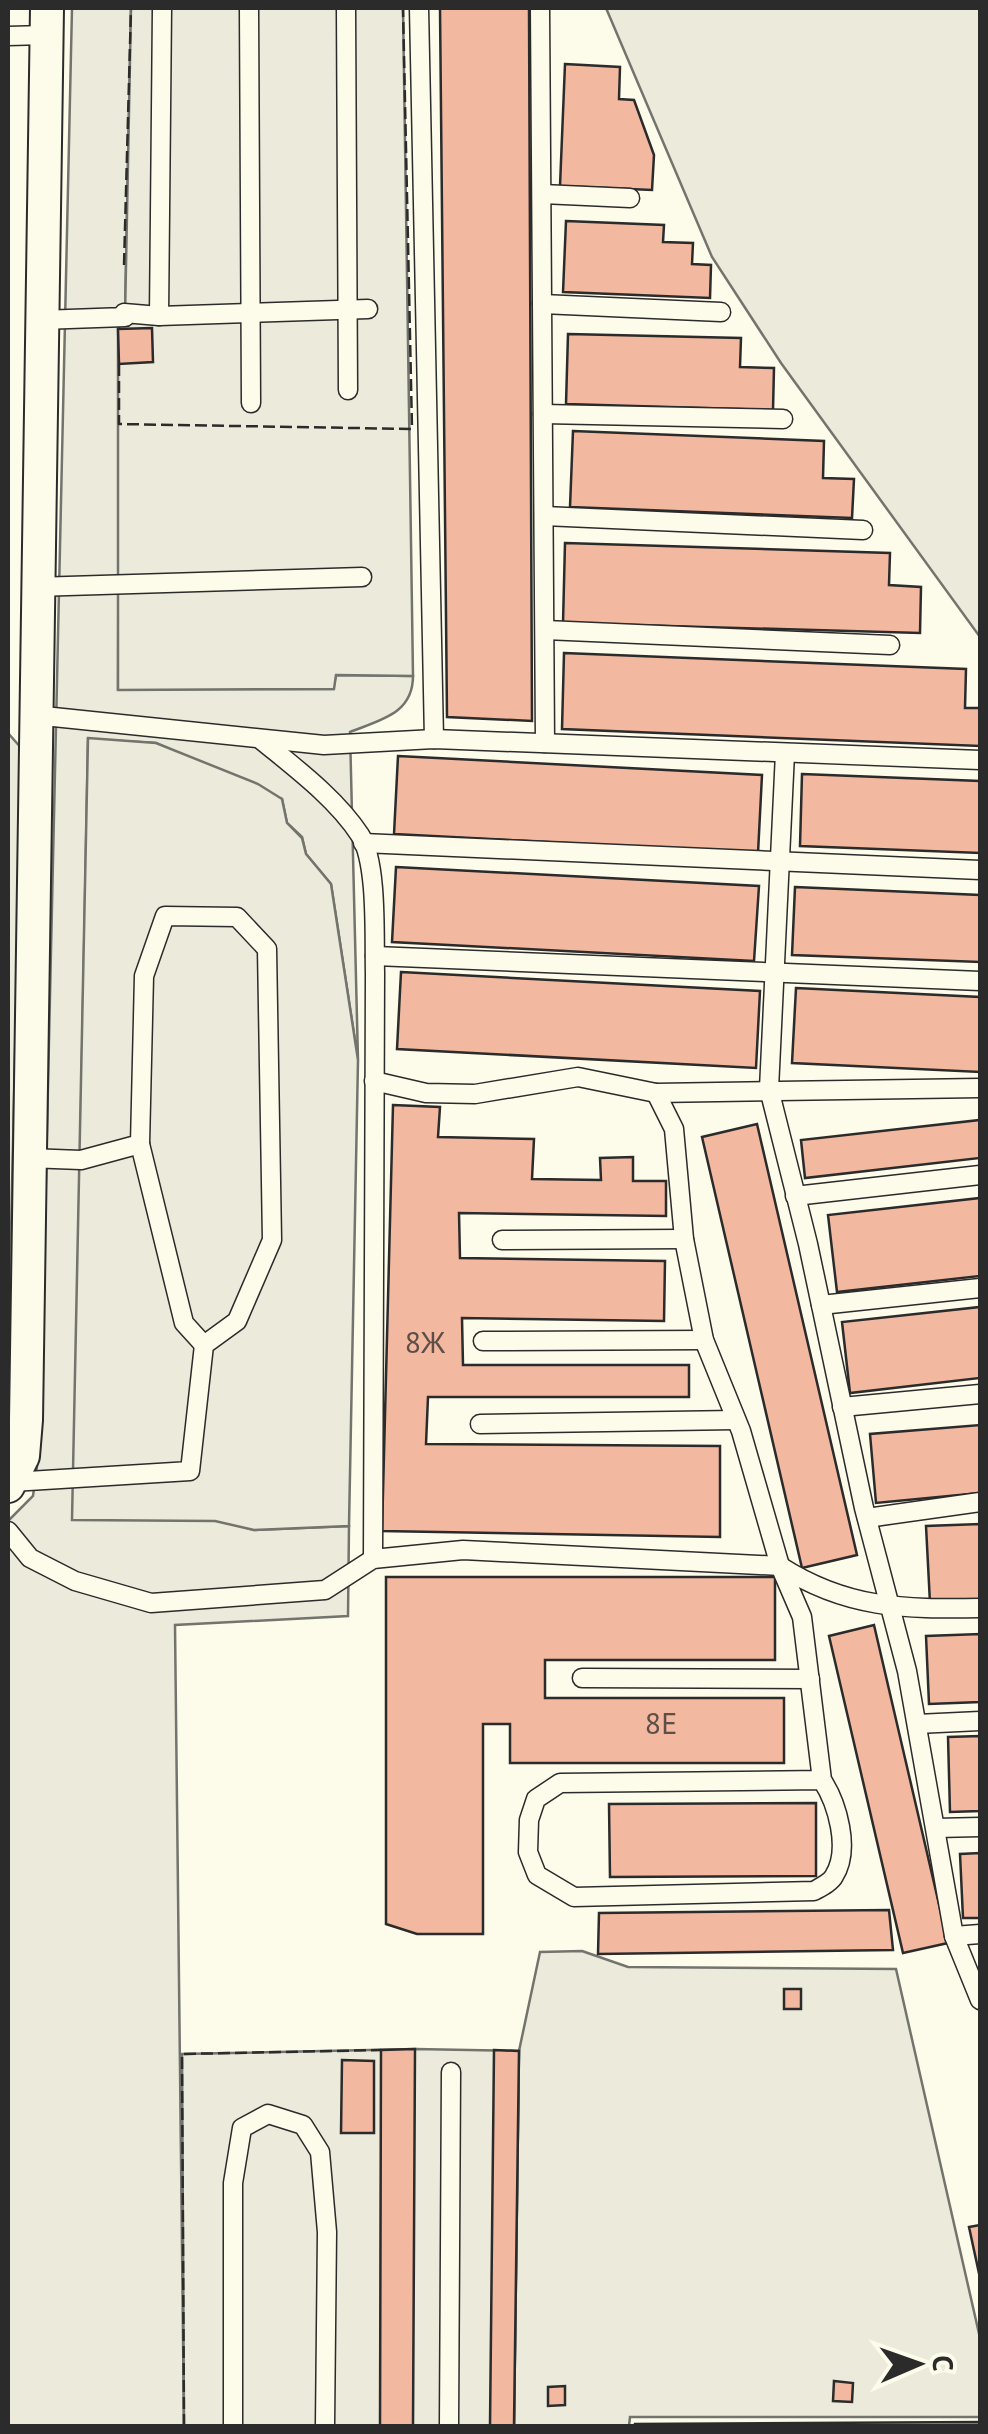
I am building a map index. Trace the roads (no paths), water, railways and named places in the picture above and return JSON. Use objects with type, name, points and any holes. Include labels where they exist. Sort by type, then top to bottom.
[{"type":"street","points":[[10,1484],[23,1456],[26,1420],[28,1158],[21,715],[35,587],[46,21]]},
{"type":"lane","points":[[159,316],[162,8]]},
{"type":"lane","points":[[249,8],[251,403]]},
{"type":"lane","points":[[346,8],[348,390]]},
{"type":"lane","points":[[419,8],[434,739]]},
{"type":"lane","points":[[540,8],[546,744]]},
{"type":"lane","points":[[8,36],[46,21]]},
{"type":"lane","points":[[542,194],[630,198]]},
{"type":"lane","points":[[542,304],[721,312]]},
{"type":"lane","points":[[41,320],[125,317],[124,312],[159,316],[368,309]]},
{"type":"lane","points":[[543,414],[783,419]]},
{"type":"lane","points":[[544,516],[863,530]]},
{"type":"lane","points":[[35,587],[362,577]]},
{"type":"lane","points":[[544,630],[890,646]]},
{"type":"lane","points":[[21,715],[324,745],[434,739],[980,760]]},
{"type":"lane","points":[[259,738],[307,778],[363,843],[371,883],[375,956],[373,1560]]},
{"type":"lane","points":[[785,752],[769,1089],[917,1724],[954,1936],[980,2000]]},
{"type":"lane","points":[[363,843],[980,870]]},
{"type":"lane","points":[[10,1484],[190,1471],[204,1344],[237,1321],[272,1240],[267,949],[237,917],[165,916],[144,976],[140,1144],[184,1324],[204,1344]]},
{"type":"lane","points":[[375,956],[980,981]]},
{"type":"lane","points":[[374,1081],[426,1092],[475,1094],[578,1077],[601,1078],[656,1092],[750,1094],[769,1089],[980,1088]]},
{"type":"lane","points":[[656,1092],[674,1129],[684,1239],[704,1340],[736,1420],[780,1566],[802,1617],[822,1780],[834,1799],[840,1858],[834,1878],[814,1891],[574,1897],[537,1875],[528,1852],[529,1820],[536,1799],[560,1783],[822,1780]]},
{"type":"lane","points":[[28,1158],[81,1160],[140,1144]]},
{"type":"lane","points":[[795,1196],[980,1175]]},
{"type":"lane","points":[[502,1240],[684,1239]]},
{"type":"lane","points":[[821,1306],[980,1288]]},
{"type":"lane","points":[[484,1341],[704,1340]]},
{"type":"lane","points":[[842,1408],[980,1394]]},
{"type":"lane","points":[[480,1424],[736,1420]]},
{"type":"lane","points":[[866,1518],[980,1502]]},
{"type":"lane","points":[[8,1531],[30,1558],[74,1582],[151,1603],[324,1590],[373,1560],[462,1550],[780,1566],[806,1582],[890,1609],[980,1608]]},
{"type":"lane","points":[[582,1678],[810,1679]]},
{"type":"lane","points":[[917,1724],[980,1721]]},
{"type":"lane","points":[[936,1828],[980,1827]]},
{"type":"lane","points":[[954,1936],[980,1934]]},
{"type":"lane","points":[[449,2426],[451,2072]]},
{"type":"lane","points":[[233,2426],[233,2183],[242,2128],[268,2114],[304,2125],[320,2152],[328,2232],[325,2426]]}]
